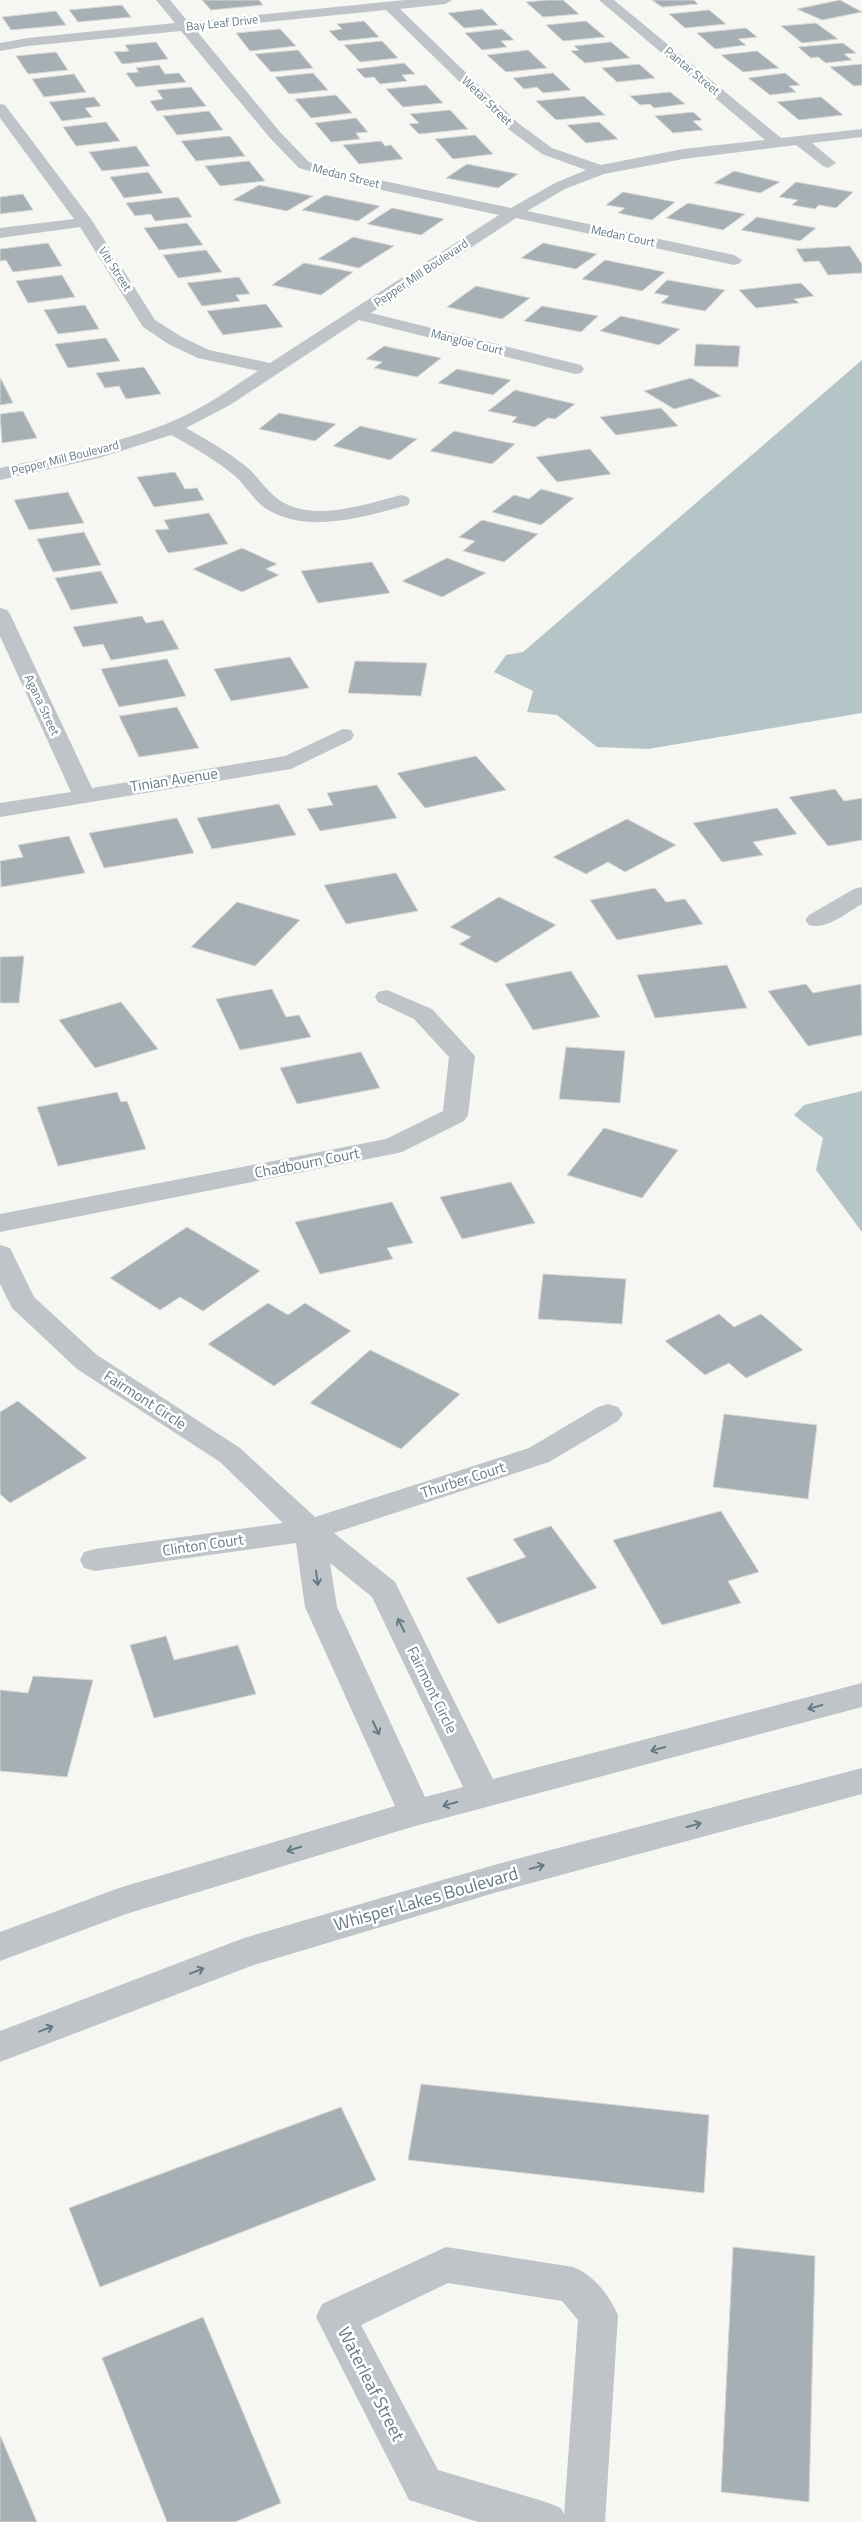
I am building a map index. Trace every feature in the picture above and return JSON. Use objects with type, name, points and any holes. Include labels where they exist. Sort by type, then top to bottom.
[{"type":"street","name":"Medan Street","points":[[163,0],[275,136],[304,165],[358,180],[513,213]]},
{"type":"street","name":"Bay Leaf Drive","points":[[0,47],[28,42],[445,0]]},
{"type":"street","name":"Pantar Street","points":[[606,0],[778,142]]},
{"type":"street","name":"Wetar Street","points":[[390,6],[512,126],[547,151],[600,170]]},
{"type":"street","name":"Viti Street","points":[[0,108],[15,139],[85,222],[149,323],[176,341],[204,354],[272,370]]},
{"type":"street","name":"Pepper Mill Boulevard","points":[[0,474],[92,454],[173,428],[224,401],[513,213],[560,186],[600,170],[683,154],[862,133]]},
{"type":"street","points":[[799,140],[828,163]]},
{"type":"street","name":"Medan Court","points":[[513,213],[734,260]]},
{"type":"street","points":[[0,233],[85,222]]},
{"type":"street","name":"Mangloe Court","points":[[358,315],[575,369]]},
{"type":"street","points":[[173,428],[222,458],[242,473],[265,498],[282,510],[326,516],[356,512],[401,501]]},
{"type":"street","name":"Agana Street","points":[[0,614],[84,795]]},
{"type":"street","name":"Tinian Avenue","points":[[0,810],[291,762],[343,734]]},
{"type":"street","points":[[817,920],[862,894]]},
{"type":"street","name":"Chadbourn Court","points":[[0,1223],[393,1146],[455,1115],[462,1056],[423,1014],[387,997]]},
{"type":"street","name":"Fairmont Circle","points":[[0,1254],[22,1302],[87,1362],[230,1455],[310,1530],[384,1590],[484,1795]]},
{"type":"street","name":"Thurber Court","points":[[310,1530],[539,1456],[608,1414]]},
{"type":"street","points":[[310,1530],[321,1607],[415,1813]]},
{"type":"street","name":"Clinton Court","points":[[95,1560],[310,1530]]},
{"type":"street","points":[[0,1947],[119,1902],[415,1813],[862,1695]]},
{"type":"street","name":"Whisper Lakes Boulevard","points":[[0,2047],[244,1953],[494,1879],[862,1780]]},
{"type":"street","name":"Waterleaf Street","points":[[546,2522],[424,2486],[336,2317],[446,2265],[573,2285],[598,2315],[584,2522]]},
{"type":"shaded area","points":[[862,360],[862,713],[648,749],[597,747],[557,715],[527,712],[533,691],[494,672],[506,655],[523,652]]},
{"type":"shaded area","points":[[862,1091],[862,1232],[816,1170],[823,1138],[794,1115],[804,1105]]},
{"type":"building","points":[[202,0],[259,0],[263,5],[211,10]]},
{"type":"building","points":[[563,0],[579,14],[543,17],[526,2]]},
{"type":"building","points":[[652,0],[694,0],[698,4],[662,7]]},
{"type":"building","points":[[840,0],[862,12],[822,20],[797,9]]},
{"type":"building","points":[[122,5],[131,17],[78,22],[69,10]]},
{"type":"building","points":[[482,9],[498,25],[464,28],[448,13]]},
{"type":"building","points":[[709,10],[726,24],[685,28],[669,14]]},
{"type":"building","points":[[56,11],[66,25],[11,30],[2,17]]},
{"type":"building","points":[[364,21],[379,37],[339,41],[329,31],[342,29],[337,24]]},
{"type":"building","points":[[586,21],[605,37],[563,41],[546,25]]},
{"type":"building","points":[[816,23],[838,39],[802,43],[781,26]]},
{"type":"building","points":[[746,28],[757,37],[738,39],[746,45],[715,49],[697,33]]},
{"type":"building","points":[[280,29],[296,46],[250,51],[236,33]]},
{"type":"building","points":[[502,29],[514,40],[501,41],[507,47],[482,50],[465,33]]},
{"type":"building","points":[[382,41],[398,58],[360,62],[344,45]]},
{"type":"building","points":[[156,42],[168,59],[122,64],[114,52],[129,51],[125,45]]},
{"type":"building","points":[[611,42],[630,58],[585,63],[571,51],[579,50],[574,46]]},
{"type":"building","points":[[843,43],[856,53],[844,54],[852,60],[826,63],[818,57],[811,58],[798,47]]},
{"type":"building","points":[[298,50],[313,68],[271,72],[255,54]]},
{"type":"building","points":[[528,50],[547,68],[506,72],[487,55]]},
{"type":"building","points":[[757,51],[779,68],[743,72],[721,55]]},
{"type":"building","points":[[56,52],[68,70],[28,74],[16,56]]},
{"type":"building","points":[[404,63],[415,74],[402,75],[407,81],[380,84],[374,77],[365,78],[356,69]]},
{"type":"building","points":[[639,64],[655,78],[617,82],[602,68]]},
{"type":"building","points":[[862,64],[862,85],[854,86],[830,67]]},
{"type":"building","points":[[159,65],[165,74],[179,73],[186,82],[136,87],[126,73],[139,72],[136,68]]},
{"type":"building","points":[[313,73],[328,90],[289,94],[275,77]]},
{"type":"building","points":[[553,73],[571,90],[543,93],[537,87],[524,89],[513,78]]},
{"type":"building","points":[[785,73],[800,85],[789,86],[796,92],[770,95],[748,78]]},
{"type":"building","points":[[74,74],[86,92],[44,97],[32,79]]},
{"type":"building","points":[[426,85],[443,103],[403,107],[386,89]]},
{"type":"building","points":[[191,87],[206,106],[157,111],[150,101],[163,99],[157,90]]},
{"type":"building","points":[[670,92],[685,104],[654,108],[650,104],[640,105],[630,96]]},
{"type":"building","points":[[336,95],[352,113],[311,118],[295,99]]},
{"type":"building","points":[[584,96],[605,115],[556,120],[536,101]]},
{"type":"building","points":[[94,97],[101,106],[85,108],[92,117],[62,121],[49,102]]},
{"type":"building","points":[[821,97],[843,115],[799,120],[777,102]]},
{"type":"building","points":[[450,110],[468,129],[419,134],[409,124],[419,123],[410,114]]},
{"type":"building","points":[[209,111],[223,130],[177,135],[163,116]]},
{"type":"building","points":[[693,112],[702,120],[693,121],[703,130],[673,133],[655,116]]},
{"type":"building","points":[[356,118],[368,132],[356,133],[360,139],[331,142],[315,123]]},
{"type":"building","points":[[106,122],[120,141],[76,146],[63,127]]},
{"type":"building","points":[[599,122],[618,139],[586,143],[567,125]]},
{"type":"building","points":[[475,135],[493,154],[453,159],[435,139]]},
{"type":"building","points":[[230,136],[245,156],[196,161],[181,141]]},
{"type":"building","points":[[381,141],[385,146],[391,145],[403,159],[359,164],[343,145]]},
{"type":"building","points":[[136,146],[150,166],[102,171],[89,152]]},
{"type":"building","points":[[249,161],[265,181],[220,186],[205,166]]},
{"type":"building","points":[[467,164],[518,174],[498,188],[446,178]]},
{"type":"building","points":[[734,171],[780,182],[760,193],[714,183]]},
{"type":"building","points":[[148,172],[163,193],[124,198],[110,177]]},
{"type":"building","points":[[796,182],[853,192],[836,208],[819,205],[815,209],[792,205],[798,200],[779,197]]},
{"type":"building","points":[[259,185],[313,196],[287,211],[233,200]]},
{"type":"building","points":[[623,192],[675,202],[652,220],[618,213],[625,208],[606,205]]},
{"type":"building","points":[[23,194],[33,210],[0,214],[0,197]]},
{"type":"building","points":[[325,195],[380,206],[358,221],[302,210]]},
{"type":"building","points":[[178,197],[192,217],[155,221],[151,214],[135,216],[126,203]]},
{"type":"building","points":[[688,203],[745,214],[723,230],[666,218]]},
{"type":"building","points":[[392,208],[444,219],[421,235],[367,224]]},
{"type":"building","points":[[757,217],[816,228],[800,241],[741,230]]},
{"type":"building","points":[[187,223],[203,245],[159,250],[144,228]]},
{"type":"building","points":[[353,237],[394,246],[359,268],[318,259]]},
{"type":"building","points":[[48,243],[62,266],[13,272],[6,260],[0,261],[0,249]]},
{"type":"building","points":[[543,243],[597,254],[576,269],[521,258]]},
{"type":"building","points":[[850,246],[862,264],[862,273],[828,275],[819,261],[804,262],[796,249]]},
{"type":"building","points":[[206,250],[222,272],[178,278],[163,255]]},
{"type":"building","points":[[605,260],[665,272],[642,291],[582,279]]},
{"type":"building","points":[[304,263],[353,272],[321,295],[272,285]]},
{"type":"building","points":[[62,275],[75,297],[28,303],[16,281]]},
{"type":"building","points":[[239,277],[250,294],[236,295],[240,301],[202,306],[187,283]]},
{"type":"building","points":[[667,280],[725,290],[705,311],[661,303],[669,296],[654,293]]},
{"type":"building","points":[[801,283],[814,296],[794,299],[799,303],[756,308],[739,290]]},
{"type":"building","points":[[476,286],[530,298],[502,319],[447,307]]},
{"type":"building","points":[[266,304],[283,327],[223,335],[207,311]]},
{"type":"building","points":[[85,305],[99,329],[58,334],[44,310]]},
{"type":"building","points":[[542,306],[598,316],[581,332],[524,321]]},
{"type":"building","points":[[621,316],[680,329],[659,345],[600,331]]},
{"type":"building","points":[[106,338],[120,361],[68,368],[55,344]]},
{"type":"building","points":[[696,344],[740,346],[738,367],[694,366]]},
{"type":"building","points":[[384,346],[441,358],[417,377],[374,368],[382,362],[366,359]]},
{"type":"building","points":[[144,367],[161,394],[126,399],[119,386],[105,388],[96,373]]},
{"type":"building","points":[[457,369],[511,380],[493,395],[438,383]]},
{"type":"building","points":[[691,378],[721,396],[674,409],[644,391]]},
{"type":"building","points":[[1,379],[13,403],[0,405]]},
{"type":"building","points":[[515,390],[575,404],[555,419],[548,418],[535,427],[512,422],[517,417],[488,411]]},
{"type":"building","points":[[661,408],[678,426],[616,435],[600,417]]},
{"type":"building","points":[[23,411],[37,438],[2,443],[0,414]]},
{"type":"building","points":[[279,413],[336,424],[315,441],[259,429]]},
{"type":"building","points":[[360,426],[417,439],[390,460],[333,446]]},
{"type":"building","points":[[454,431],[515,444],[492,464],[430,451]]},
{"type":"building","points":[[590,449],[611,474],[557,482],[536,457]]},
{"type":"building","points":[[175,472],[185,489],[197,488],[204,500],[154,507],[137,477]]},
{"type":"building","points":[[541,489],[574,498],[541,525],[492,512],[514,495],[529,499]]},
{"type":"building","points":[[68,492],[84,523],[29,530],[14,500]]},
{"type":"building","points":[[209,513],[228,544],[168,553],[155,530],[169,529],[164,520]]},
{"type":"building","points":[[482,520],[538,534],[504,562],[463,551],[475,541],[459,537]]},
{"type":"building","points":[[84,532],[101,565],[53,572],[37,539]]},
{"type":"building","points":[[242,548],[277,564],[266,569],[279,575],[242,592],[193,569]]},
{"type":"building","points":[[447,558],[486,573],[442,597],[402,581]]},
{"type":"building","points":[[372,562],[390,593],[318,603],[301,571]]},
{"type":"building","points":[[101,571],[118,603],[71,610],[55,578]]},
{"type":"building","points":[[142,616],[146,623],[163,620],[179,649],[111,660],[103,644],[83,647],[73,627]]},
{"type":"building","points":[[290,657],[309,688],[231,701],[214,669]]},
{"type":"building","points":[[167,659],[186,696],[119,707],[101,669]]},
{"type":"building","points":[[355,661],[427,663],[421,696],[348,693]]},
{"type":"building","points":[[177,707],[199,748],[139,757],[119,716]]},
{"type":"building","points":[[476,756],[506,790],[425,808],[397,773]]},
{"type":"building","points":[[377,785],[397,818],[320,831],[307,809],[333,805],[327,793]]},
{"type":"building","points":[[835,789],[844,801],[862,798],[862,840],[828,846],[789,797]]},
{"type":"building","points":[[279,804],[296,835],[212,849],[197,818]]},
{"type":"building","points":[[777,808],[797,834],[753,842],[763,855],[722,862],[693,823]]},
{"type":"building","points":[[177,818],[194,853],[104,868],[89,833]]},
{"type":"building","points":[[627,819],[676,845],[625,872],[608,862],[586,874],[553,857]]},
{"type":"building","points":[[69,836],[85,873],[1,887],[0,861],[23,857],[18,845]]},
{"type":"building","points":[[396,873],[418,911],[346,924],[324,885]]},
{"type":"building","points":[[655,888],[666,902],[685,899],[703,924],[617,940],[590,900]]},
{"type":"building","points":[[499,897],[556,925],[496,963],[459,944],[471,937],[450,927]]},
{"type":"building","points":[[237,902],[300,920],[255,966],[191,947]]},
{"type":"building","points":[[24,956],[19,1003],[0,1003],[0,957]]},
{"type":"building","points":[[727,965],[747,1008],[655,1018],[637,975]]},
{"type":"building","points":[[571,971],[600,1017],[533,1030],[505,984]]},
{"type":"building","points":[[806,984],[813,993],[861,984],[862,1035],[808,1046],[768,991]]},
{"type":"building","points":[[272,989],[286,1017],[299,1015],[311,1037],[240,1050],[216,999]]},
{"type":"building","points":[[121,1002],[158,1049],[95,1068],[59,1020]]},
{"type":"building","points":[[566,1047],[625,1051],[620,1103],[559,1099]]},
{"type":"building","points":[[361,1052],[380,1088],[297,1104],[280,1068]]},
{"type":"building","points":[[117,1092],[121,1102],[127,1101],[146,1149],[58,1166],[37,1107]]},
{"type":"building","points":[[604,1128],[678,1150],[642,1198],[567,1175]]},
{"type":"building","points":[[511,1182],[535,1223],[462,1239],[440,1197]]},
{"type":"building","points":[[392,1202],[413,1243],[387,1248],[393,1259],[320,1274],[295,1222]]},
{"type":"building","points":[[187,1227],[260,1271],[203,1311],[180,1297],[160,1310],[110,1278]]},
{"type":"building","points":[[543,1274],[626,1279],[622,1324],[538,1319]]},
{"type":"building","points":[[268,1303],[288,1315],[305,1303],[351,1331],[274,1386],[208,1344]]},
{"type":"building","points":[[719,1314],[734,1327],[761,1314],[803,1350],[746,1378],[729,1363],[705,1375],[665,1341]]},
{"type":"building","points":[[370,1350],[460,1394],[401,1449],[310,1403]]},
{"type":"building","points":[[18,1401],[87,1458],[10,1503],[0,1494],[0,1412]]},
{"type":"building","points":[[724,1414],[817,1425],[808,1499],[713,1487]]},
{"type":"building","points":[[721,1511],[759,1572],[728,1581],[741,1603],[662,1625],[613,1540]]},
{"type":"building","points":[[551,1526],[597,1588],[498,1624],[466,1578],[526,1557],[513,1539]]},
{"type":"building","points":[[166,1636],[174,1660],[238,1645],[256,1694],[154,1718],[130,1645]]},
{"type":"building","points":[[33,1676],[93,1680],[67,1777],[0,1771],[0,1690],[28,1693]]},
{"type":"building","points":[[421,2084],[709,2115],[704,2193],[408,2160]]},
{"type":"building","points":[[341,2107],[376,2180],[100,2287],[69,2208]]},
{"type":"building","points":[[733,2247],[815,2256],[809,2502],[721,2492]]},
{"type":"building","points":[[203,2317],[281,2503],[235,2522],[167,2522],[102,2358]]},
{"type":"building","points":[[0,2435],[37,2522],[0,2522]]}]
